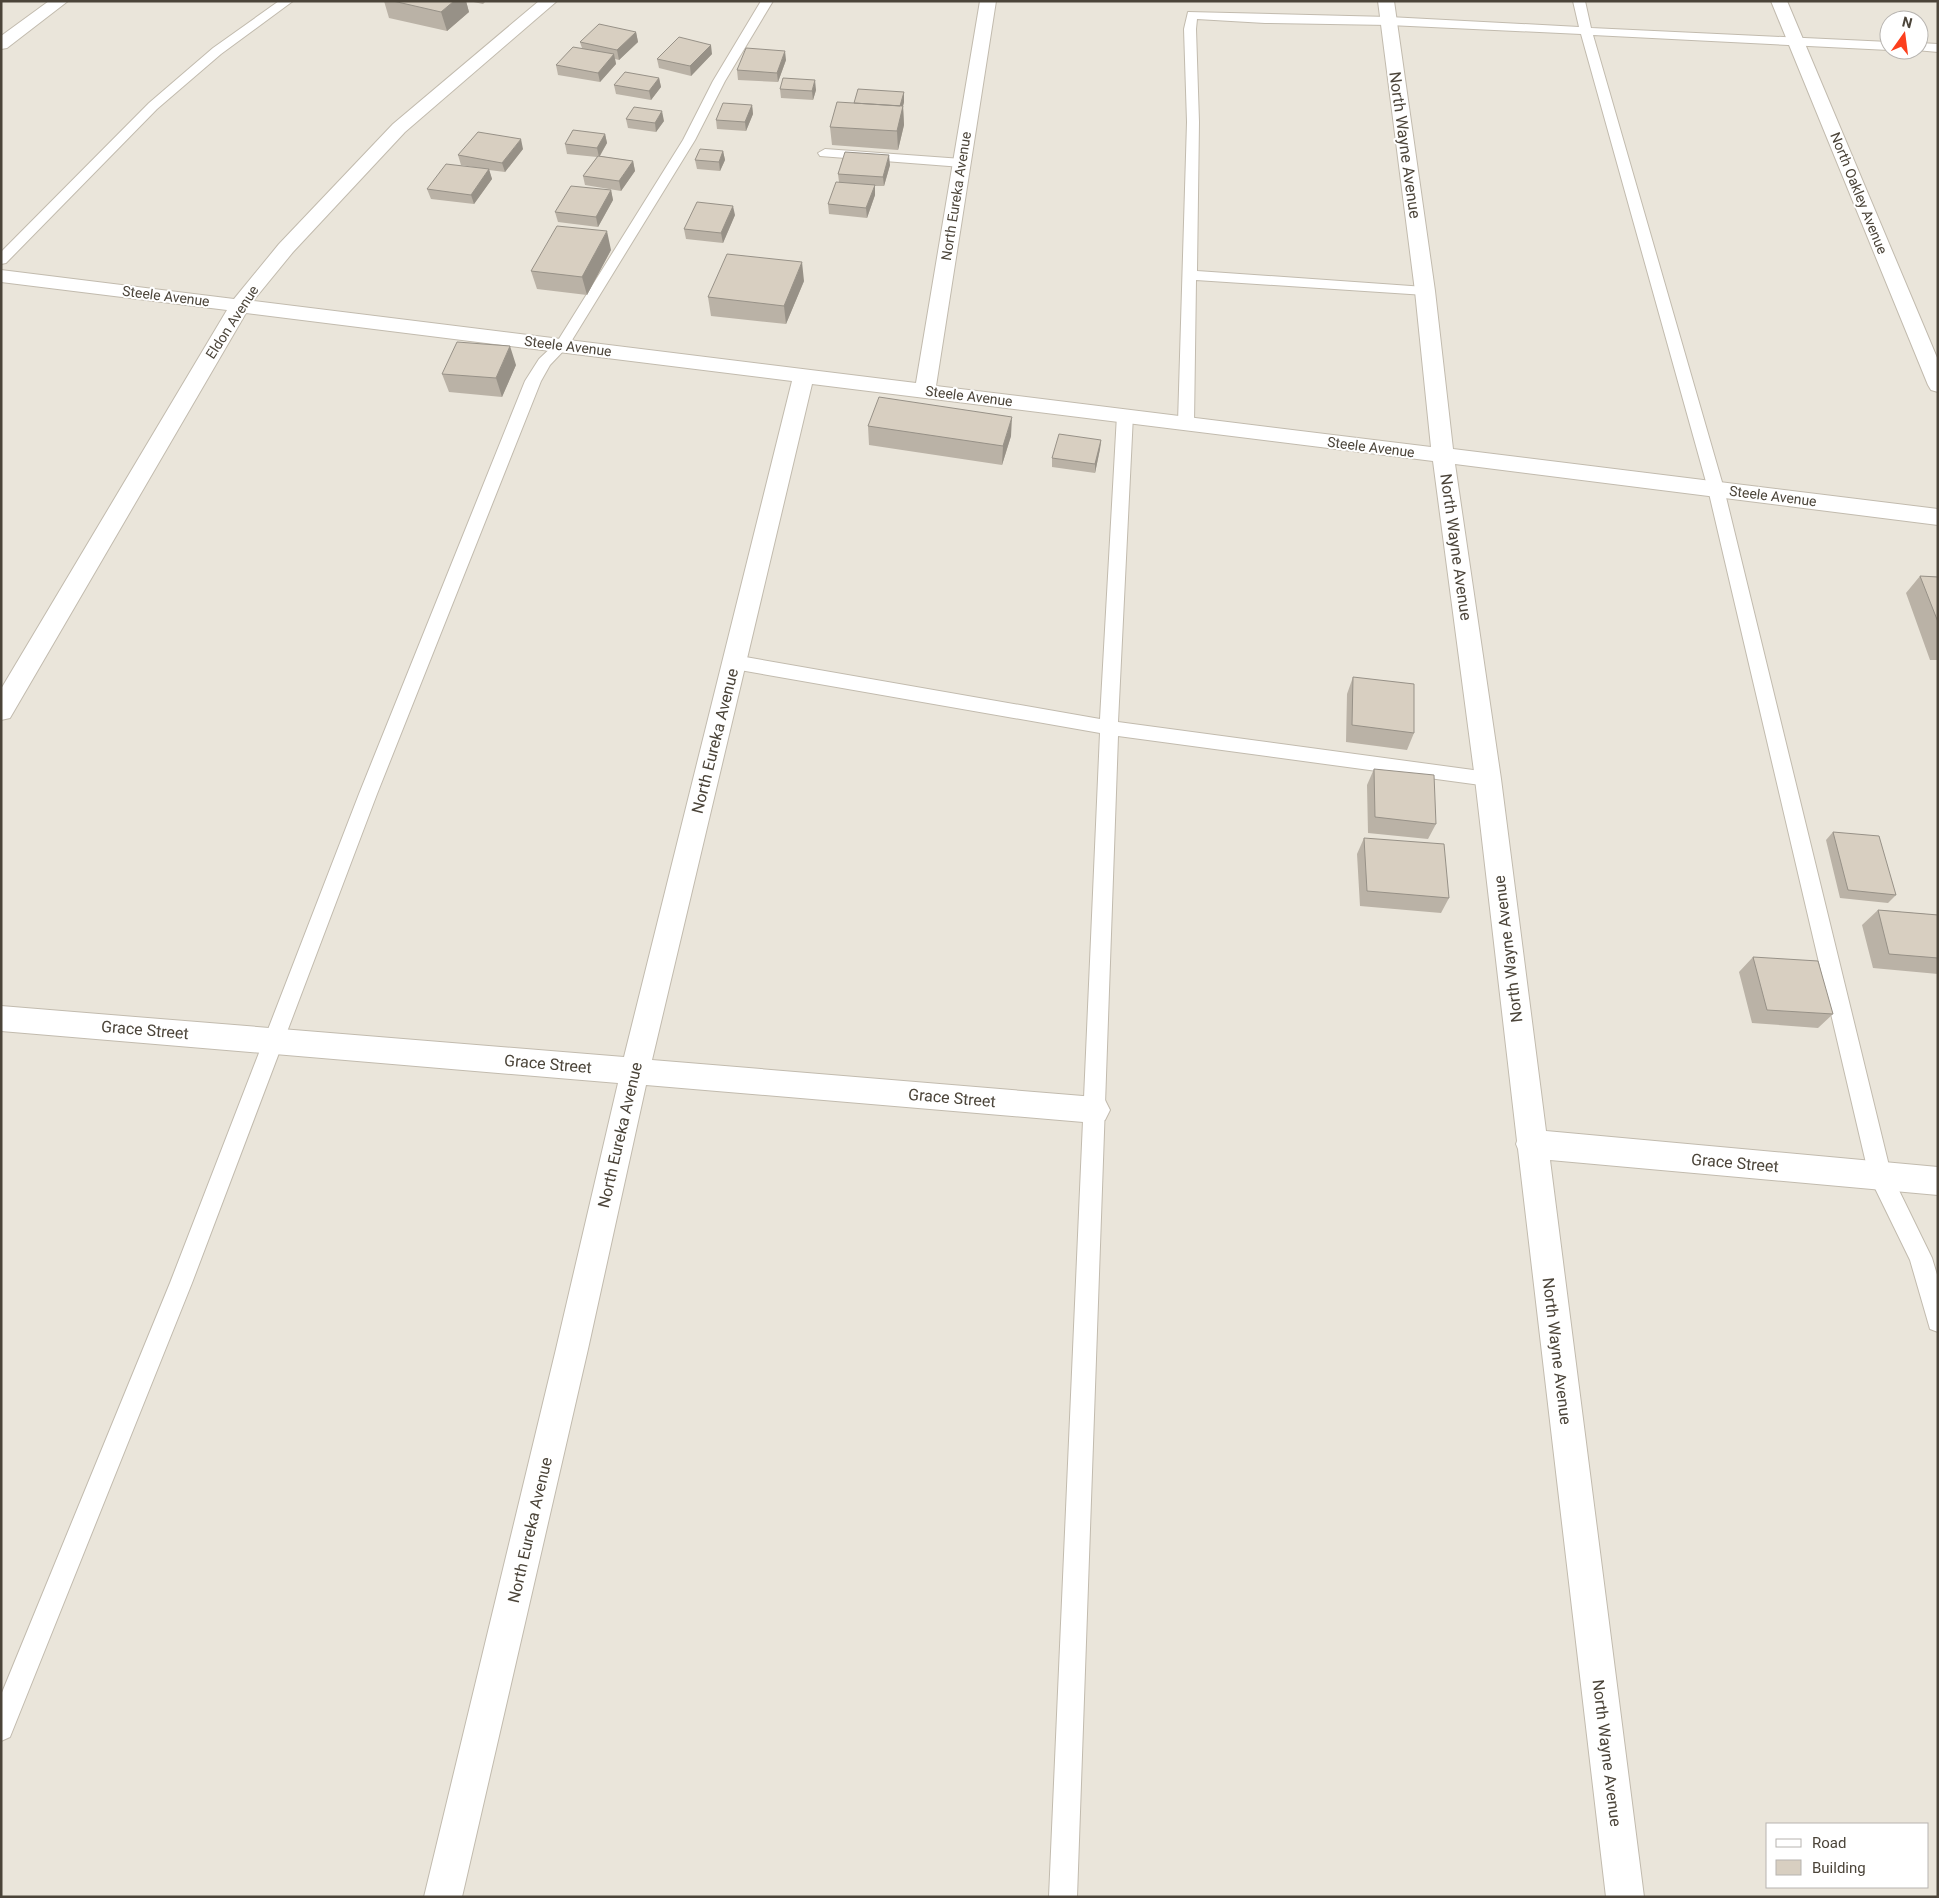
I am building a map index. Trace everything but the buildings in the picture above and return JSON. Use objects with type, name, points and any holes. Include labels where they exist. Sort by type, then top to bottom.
[{"type":"street","points":[[1,44],[60,1]]},
{"type":"street","name":"Eldon Avenue","points":[[1,711],[240,305],[286,248],[400,128],[549,1]]},
{"type":"street","name":"North Eureka Avenue","points":[[925,391],[988,1]]},
{"type":"street","name":"North Wayne Avenue","points":[[1386,1],[1425,291],[1443,456],[1488,779],[1531,1144],[1625,1897]]},
{"type":"street","name":"North Oakley Avenue","points":[[1779,1],[1938,385]]},
{"type":"street","name":"Steele Avenue","points":[[1,276],[1938,517]]},
{"type":"street","name":"North Eureka Avenue","points":[[443,1897],[572,1349],[635,1071],[804,375]]},
{"type":"street","name":"Grace Street","points":[[1,1018],[1095,1110]]},
{"type":"street","name":"Grace Street","points":[[1531,1144],[1938,1181]]},
{"type":"lane","points":[[1,260],[153,106],[217,51],[287,1]]},
{"type":"lane","points":[[1,1728],[180,1283],[368,794],[533,381],[544,362],[562,345],[689,140],[719,81],[767,1]]},
{"type":"lane","points":[[1579,1],[1586,32],[1716,489],[1880,1176],[1921,1258],[1938,1322]]},
{"type":"lane","points":[[1186,423],[1193,122],[1190,29],[1192,8],[1265,19],[1389,21],[1879,46]]},
{"type":"lane","points":[[824,153],[962,163]]},
{"type":"lane","points":[[1190,275],[1425,291]]},
{"type":"lane","points":[[1062,1897],[1109,728],[1125,415]]},
{"type":"lane","points":[[734,662],[1109,728],[1488,779]]},
{"type":"shaded area","points":[[1,1],[1938,1],[1938,1897],[1,1897]]}]
